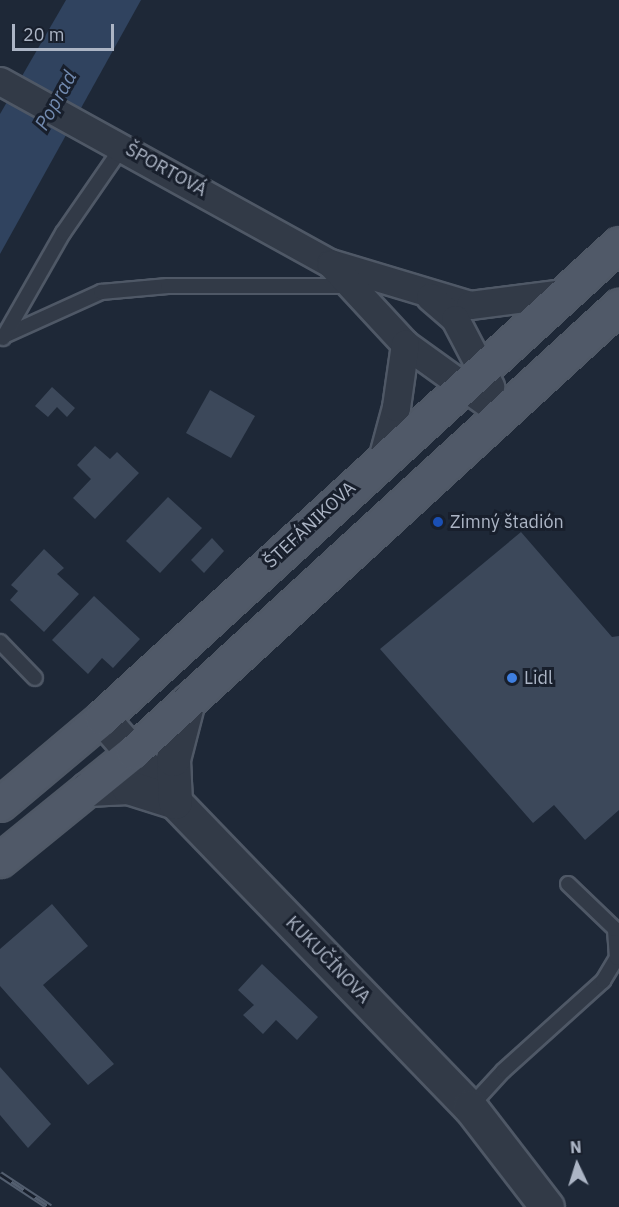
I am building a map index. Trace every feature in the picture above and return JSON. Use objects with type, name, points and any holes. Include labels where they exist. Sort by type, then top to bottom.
[{"type":"main road","name":"ŠTEFÁNIKOVA","points":[[0,804],[102,718],[471,377],[619,244]]},
{"type":"main road","points":[[0,860],[133,752],[619,306]]},
{"type":"street","name":"ŠPORTOVÁ","points":[[0,81],[115,142],[330,263]]},
{"type":"street","points":[[330,263],[405,344],[471,377],[501,413]]},
{"type":"street","points":[[330,263],[429,296],[470,305],[564,293]]},
{"type":"street","points":[[429,296],[455,319],[471,377]]},
{"type":"street","points":[[382,459],[396,407],[405,344]]},
{"type":"street","points":[[87,789],[128,787],[175,802],[173,759],[188,701]]},
{"type":"street","name":"KUKUČÍNOVA","points":[[102,718],[175,802],[470,1107],[547,1207]]},
{"type":"lane","points":[[2,340],[115,142]]},
{"type":"lane","points":[[2,340],[101,292],[168,286],[350,286]]},
{"type":"lane","points":[[0,642],[35,678]]},
{"type":"lane","points":[[470,1107],[503,1071],[603,981],[617,958],[615,929],[568,884]]},
{"type":"water","name":"Poprad","points":[[66,0],[141,0],[0,254],[0,114]]},
{"type":"building","points":[[52,387],[75,408],[67,417],[57,407],[48,417],[35,406]]},
{"type":"building","points":[[210,390],[255,416],[231,458],[186,433]]},
{"type":"building","points":[[95,446],[110,459],[117,452],[139,473],[95,519],[73,498],[91,479],[77,465]]},
{"type":"building","points":[[168,497],[202,528],[160,573],[126,541]]},
{"type":"building","name":"Lidl","points":[[521,532],[612,637],[619,636],[619,810],[585,840],[554,805],[533,823],[380,649]]},
{"type":"building","points":[[212,538],[224,551],[204,573],[191,560]]},
{"type":"building","points":[[44,549],[64,568],[57,574],[79,594],[44,632],[10,600],[18,591],[11,585]]},
{"type":"building","points":[[94,596],[140,639],[113,668],[102,658],[88,674],[52,640]]},
{"type":"building","points":[[52,904],[88,946],[43,985],[114,1064],[88,1085],[0,986],[0,949]]},
{"type":"building","points":[[262,964],[318,1017],[297,1040],[276,1020],[263,1034],[243,1015],[254,1005],[238,990]]},
{"type":"building","points":[[0,1067],[51,1124],[28,1148],[0,1115]]},
{"type":"railway","points":[[0,1174],[50,1207]]},
{"type":"place","name":"Zimný štadión","points":[[438,522]]},
{"type":"place","name":"Lidl","points":[[512,678]]}]
